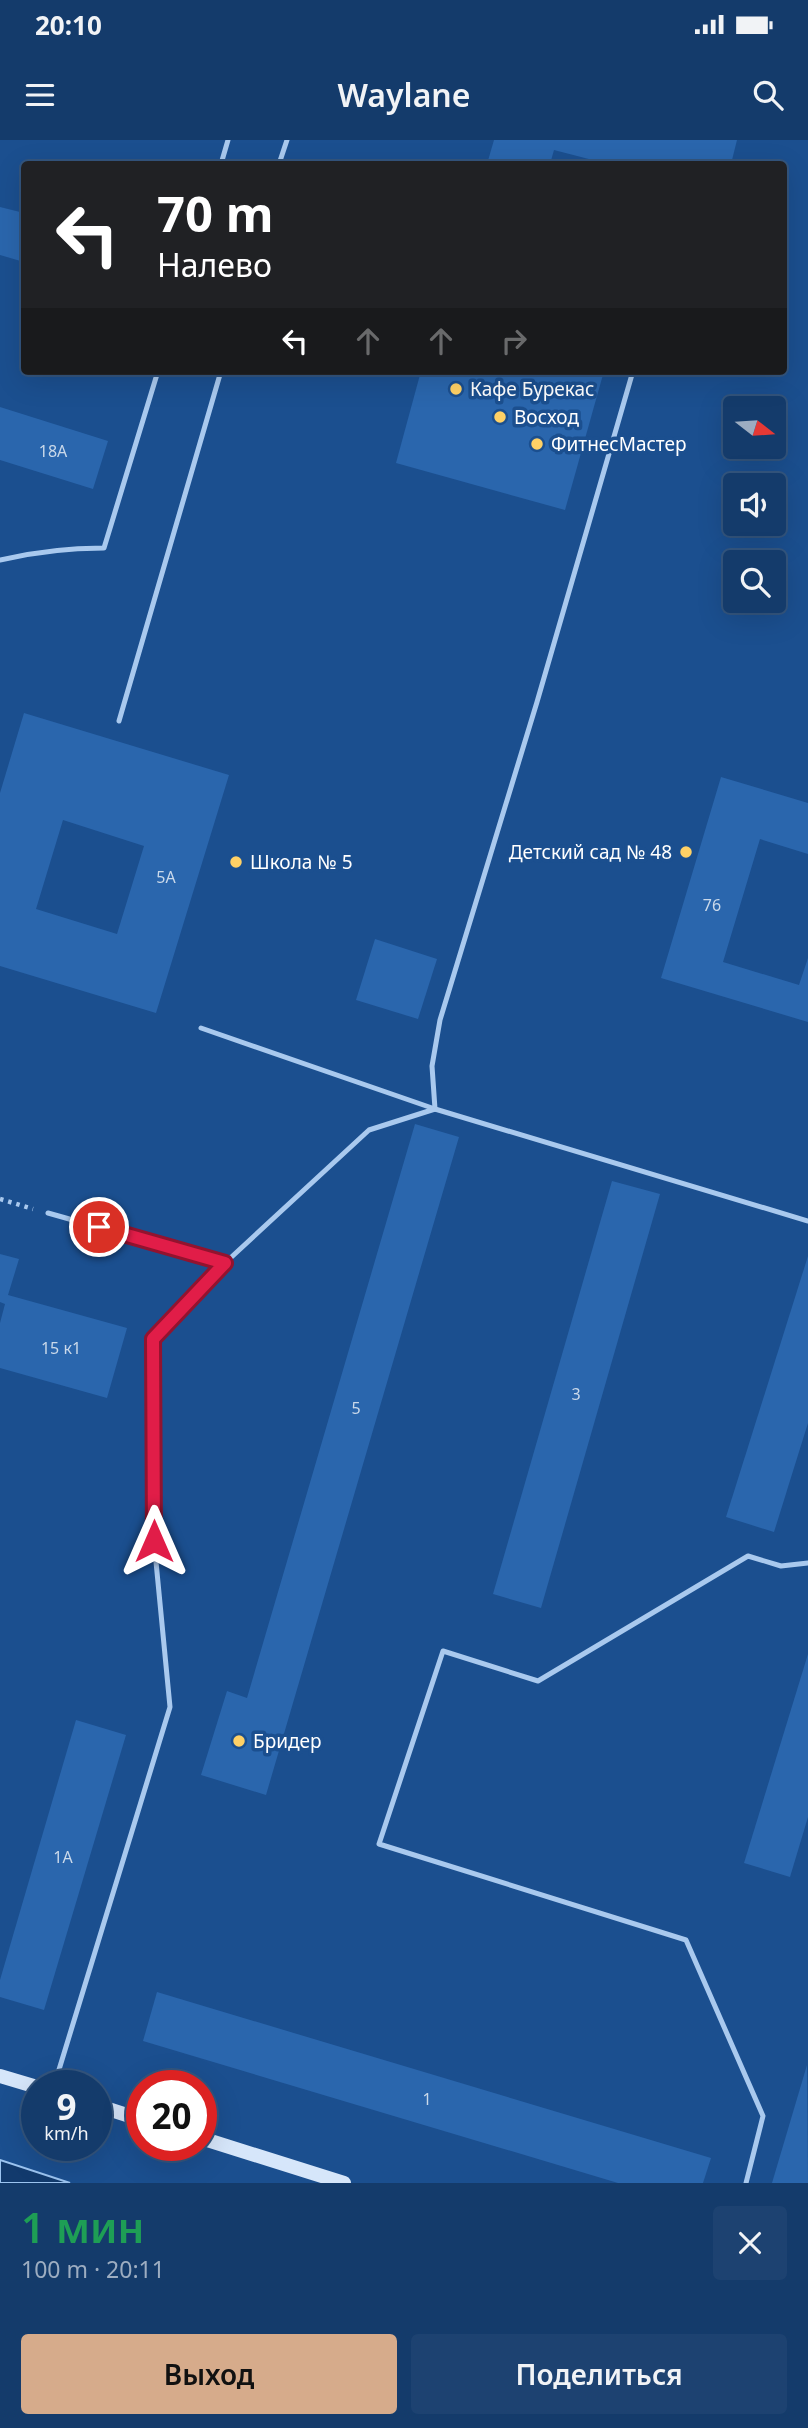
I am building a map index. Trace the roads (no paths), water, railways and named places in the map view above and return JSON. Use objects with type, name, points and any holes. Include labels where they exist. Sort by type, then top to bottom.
[{"type":"main road","points":[[0,2076],[21,2082]]},
{"type":"main road","points":[[217,2143],[344,2183]]},
{"type":"lane","points":[[222,161],[228,140]]},
{"type":"lane","points":[[280,161],[286,140]]},
{"type":"lane","points":[[0,560],[38,552],[104,548],[157,375]]},
{"type":"lane","points":[[119,720],[220,375]]},
{"type":"lane","points":[[435,1109],[432,1066],[440,1020],[537,702],[632,375]]},
{"type":"lane","points":[[201,1028],[435,1109],[808,1222]]},
{"type":"lane","points":[[59,2070],[170,1707],[154,1541],[153,1339],[225,1263],[369,1130],[435,1109]]},
{"type":"lane","points":[[48,1213],[225,1263]]},
{"type":"lane","points":[[746,2183],[763,2116],[686,1940],[379,1844],[443,1651],[538,1681],[748,1556],[782,1566],[808,1563]]},
{"type":"water","points":[[0,2160],[70,2183],[0,2183]]},
{"type":"place","name":"Кафе Бурекас","points":[[456,389]]},
{"type":"place","name":"Восход","points":[[500,417]]},
{"type":"place","name":"ФитнесМастер","points":[[537,444]]},
{"type":"place","name":"Детский сад № 48","points":[[686,852]]},
{"type":"place","name":"Школа № 5","points":[[236,862]]},
{"type":"place","name":"Бридер","points":[[239,1741]]}]
